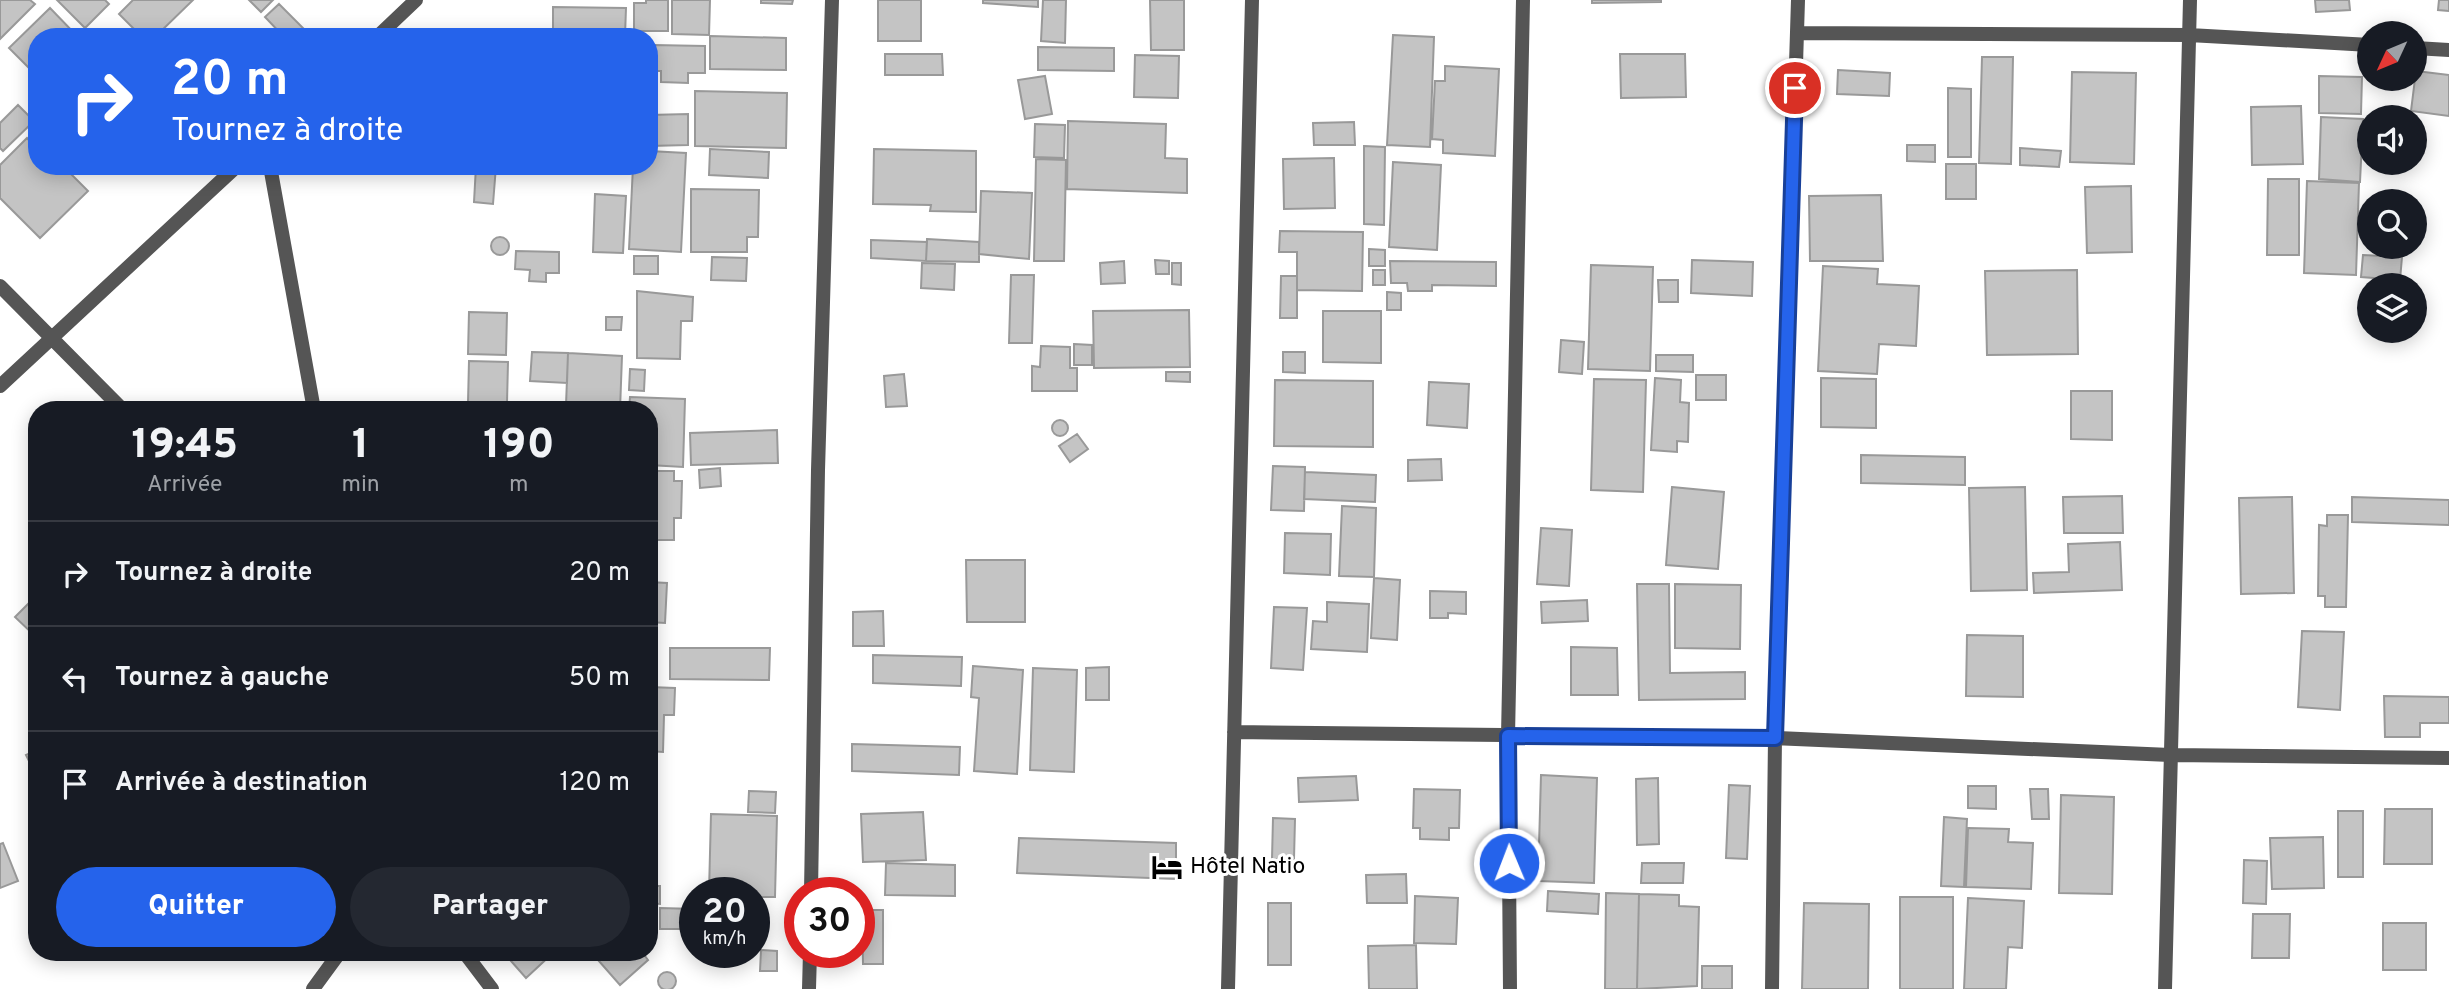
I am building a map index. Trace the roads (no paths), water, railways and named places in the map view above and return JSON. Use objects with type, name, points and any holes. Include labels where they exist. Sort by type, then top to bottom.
[{"type":"street","points":[[386,28],[416,0]]},
{"type":"street","points":[[811,877],[818,470],[832,0]]},
{"type":"street","points":[[1228,989],[1252,0]]},
{"type":"street","points":[[1510,989],[1508,736],[1524,0]]},
{"type":"street","points":[[1772,989],[1775,738],[1798,0]]},
{"type":"street","points":[[2165,989],[2190,0]]},
{"type":"street","points":[[1797,33],[2189,35],[2357,44]]},
{"type":"street","points":[[2427,49],[2449,50]]},
{"type":"street","points":[[0,386],[227,175]]},
{"type":"street","points":[[272,175],[312,401]]},
{"type":"street","points":[[0,286],[114,401]]},
{"type":"street","points":[[1234,732],[1775,738],[2170,755],[2449,758]]},
{"type":"street","points":[[313,989],[333,961]]},
{"type":"street","points":[[471,961],[492,989]]},
{"type":"street","points":[[809,989],[810,968]]},
{"type":"place","name":"Hôtel Natio","points":[[1167,867]]}]
